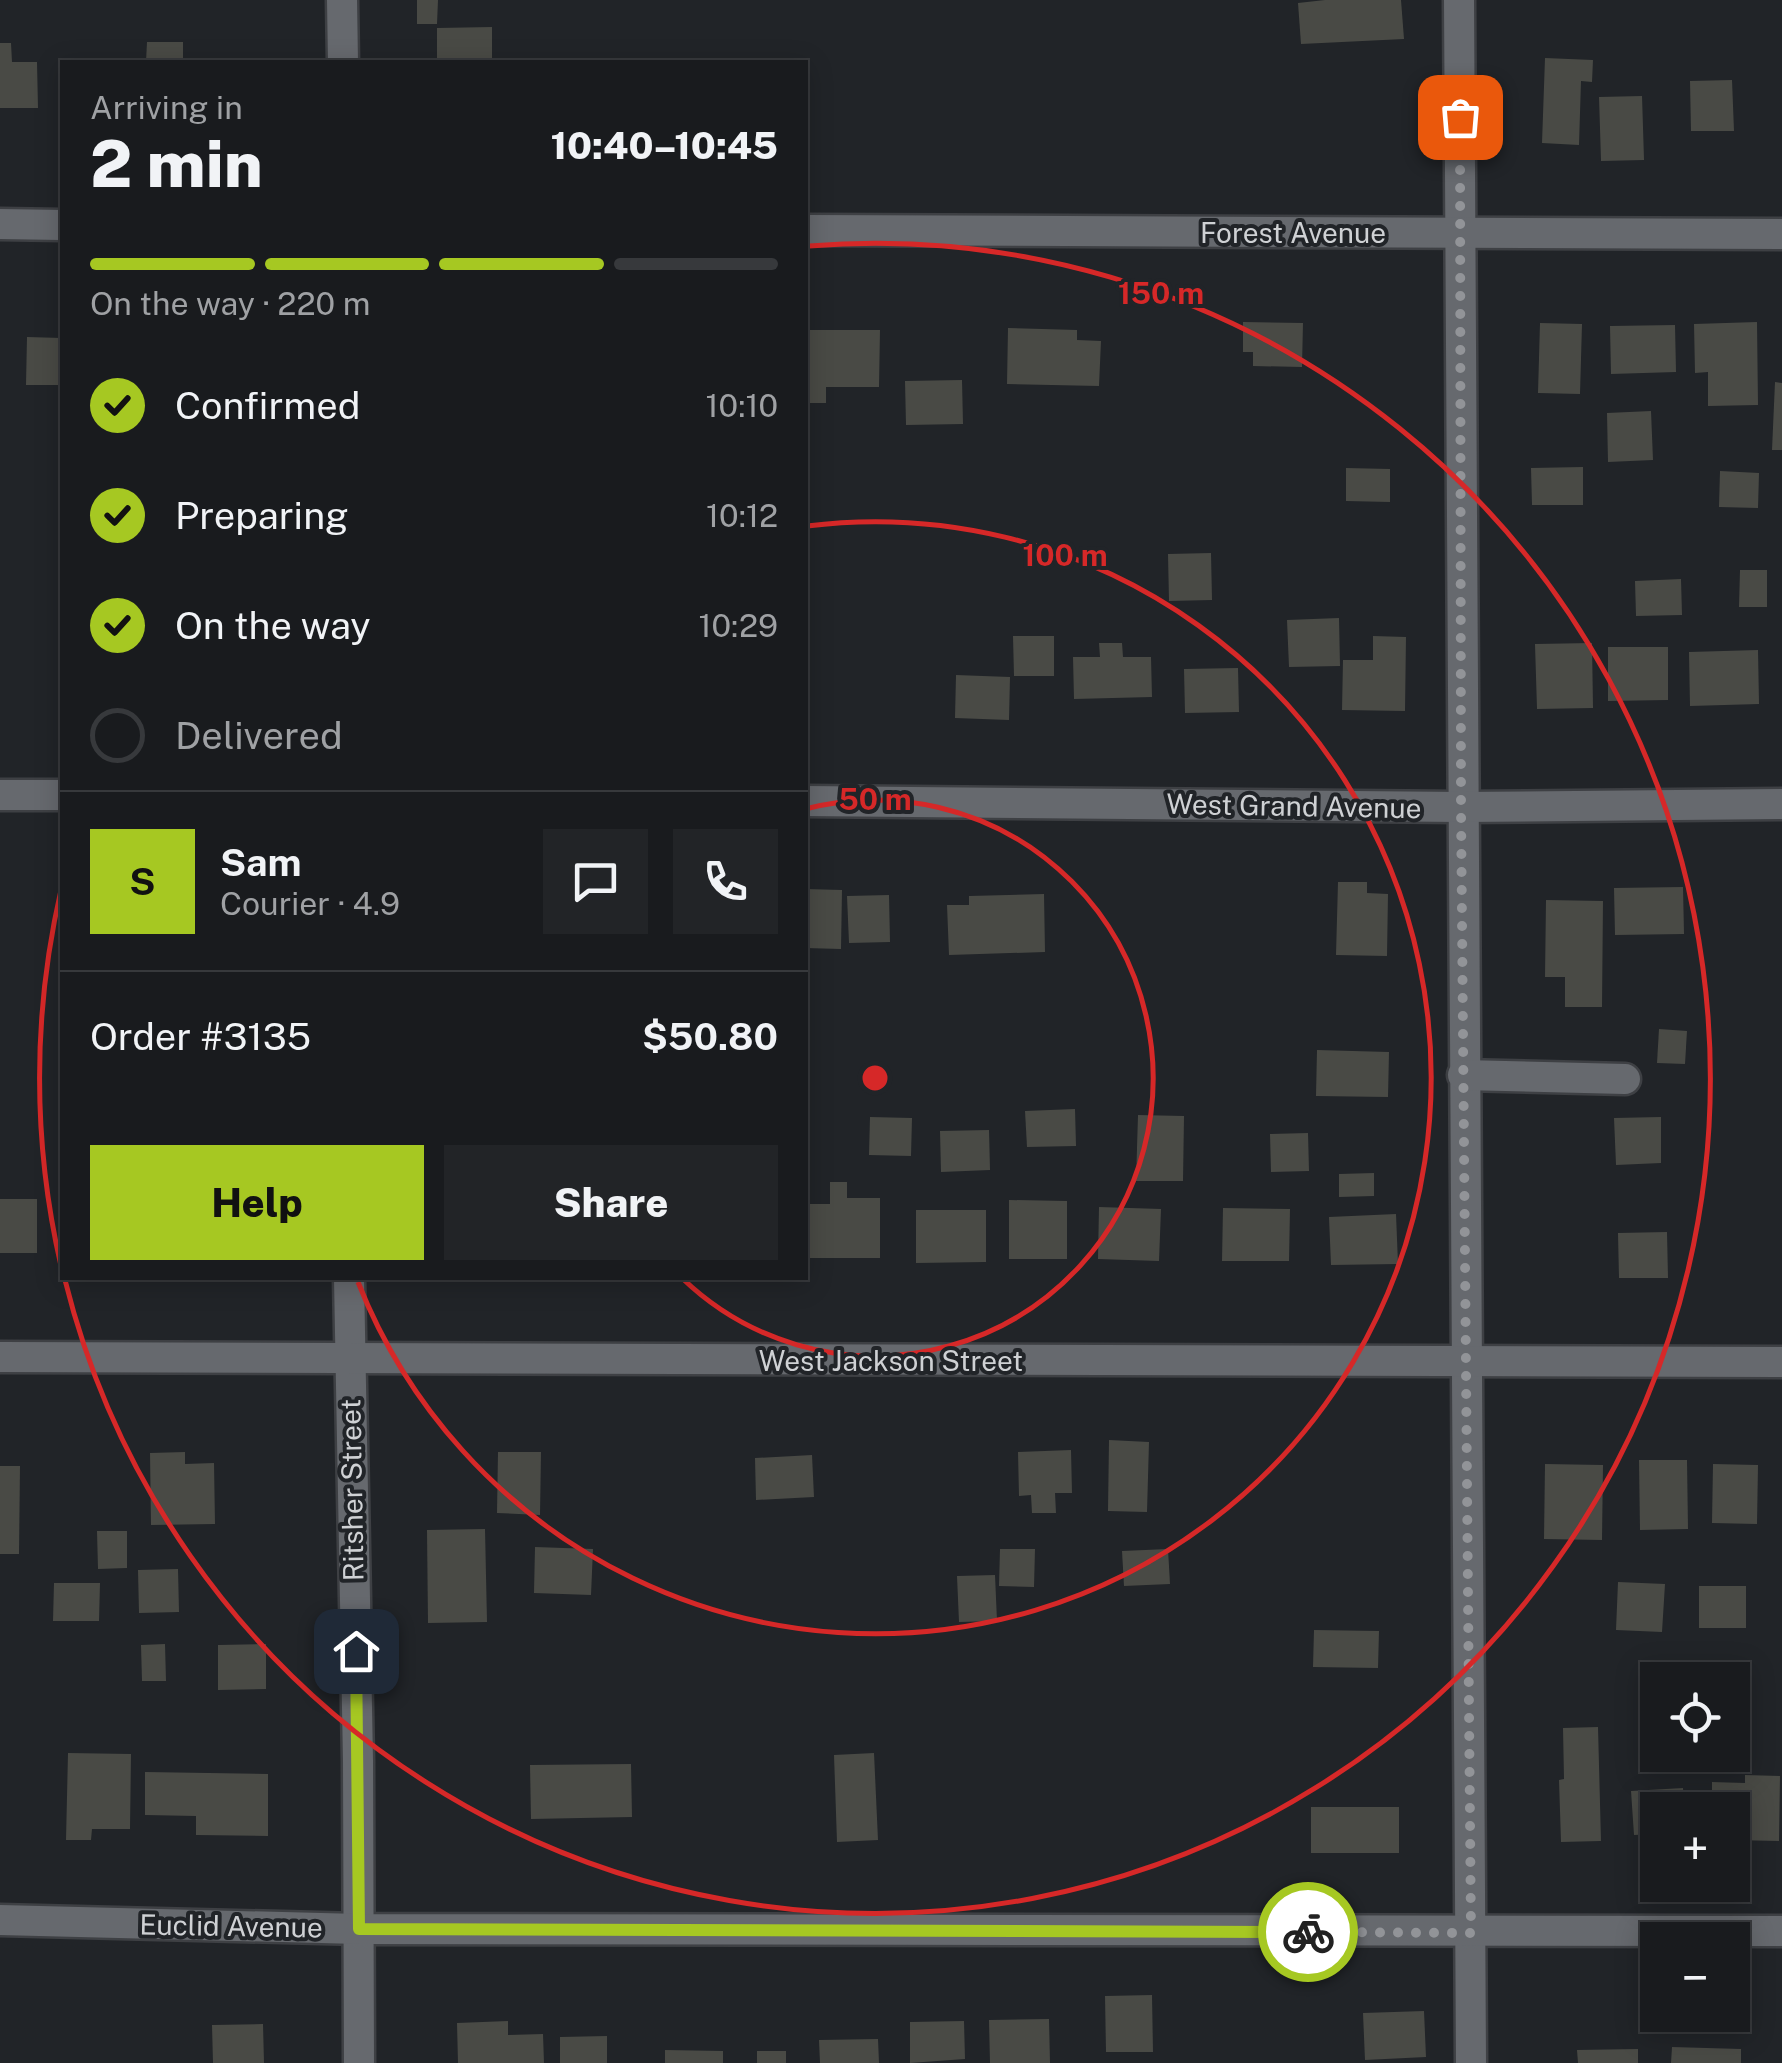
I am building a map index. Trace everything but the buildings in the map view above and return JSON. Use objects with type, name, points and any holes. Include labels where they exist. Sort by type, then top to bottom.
[{"type":"street","points":[[342,0],[342,60]]},
{"type":"street","points":[[1459,0],[1471,2063]]},
{"type":"street","points":[[0,224],[60,225]]},
{"type":"street","name":"Forest Avenue","points":[[808,230],[1782,234]]},
{"type":"street","points":[[0,795],[60,795]]},
{"type":"street","name":"West Grand Avenue","points":[[808,801],[1461,808],[1782,804]]},
{"type":"street","points":[[1463,1075],[1625,1080]]},
{"type":"street","name":"Ritsher Street","points":[[349,1280],[358,2063]]},
{"type":"street","name":"West Jackson Street","points":[[0,1357],[1782,1362]]},
{"type":"street","name":"Euclid Avenue","points":[[0,1920],[359,1929],[1782,1931]]},
{"type":"way so far","points":[[1308,1932],[1471,1933],[1461,808],[1460,117]]},
{"type":"route","points":[[356,1651],[359,1929],[1308,1932]]}]
